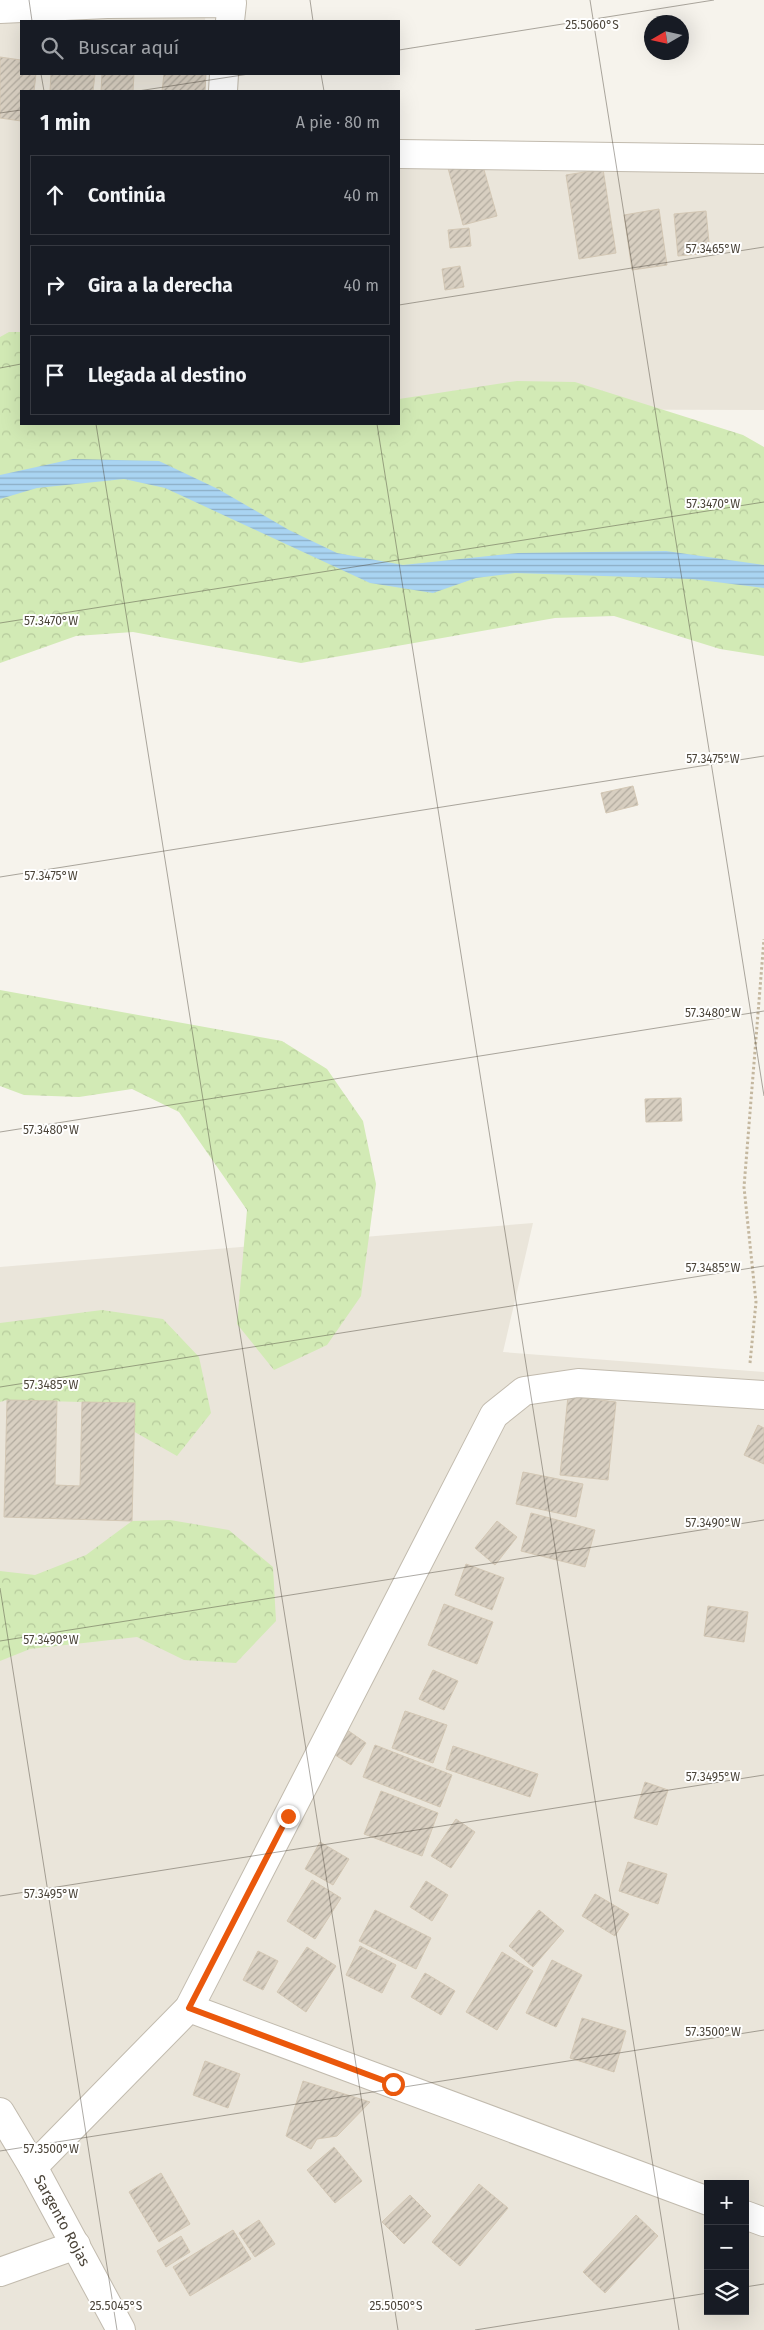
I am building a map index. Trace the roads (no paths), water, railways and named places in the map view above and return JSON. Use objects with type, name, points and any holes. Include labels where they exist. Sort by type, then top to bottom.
[{"type":"street","points":[[0,9],[107,4],[232,3],[230,20]]},
{"type":"street","points":[[222,90],[224,75]]},
{"type":"street","points":[[400,154],[764,159]]},
{"type":"street","points":[[33,2167],[189,2008],[494,1415],[524,1391],[578,1383],[756,1394]]},
{"type":"street","points":[[189,2008],[704,2200]]},
{"type":"street","name":"Sargento Rojas","points":[[0,2112],[33,2167],[122,2330]]},
{"type":"street","points":[[749,2216],[764,2222]]},
{"type":"street","points":[[0,2272],[76,2245]]},
{"type":"water","points":[[73,459],[159,461],[218,489],[289,530],[337,553],[403,565],[518,553],[666,551],[764,565],[764,588],[692,579],[515,573],[476,578],[433,593],[370,583],[165,488],[124,479],[37,488],[0,499],[0,475]]}]
